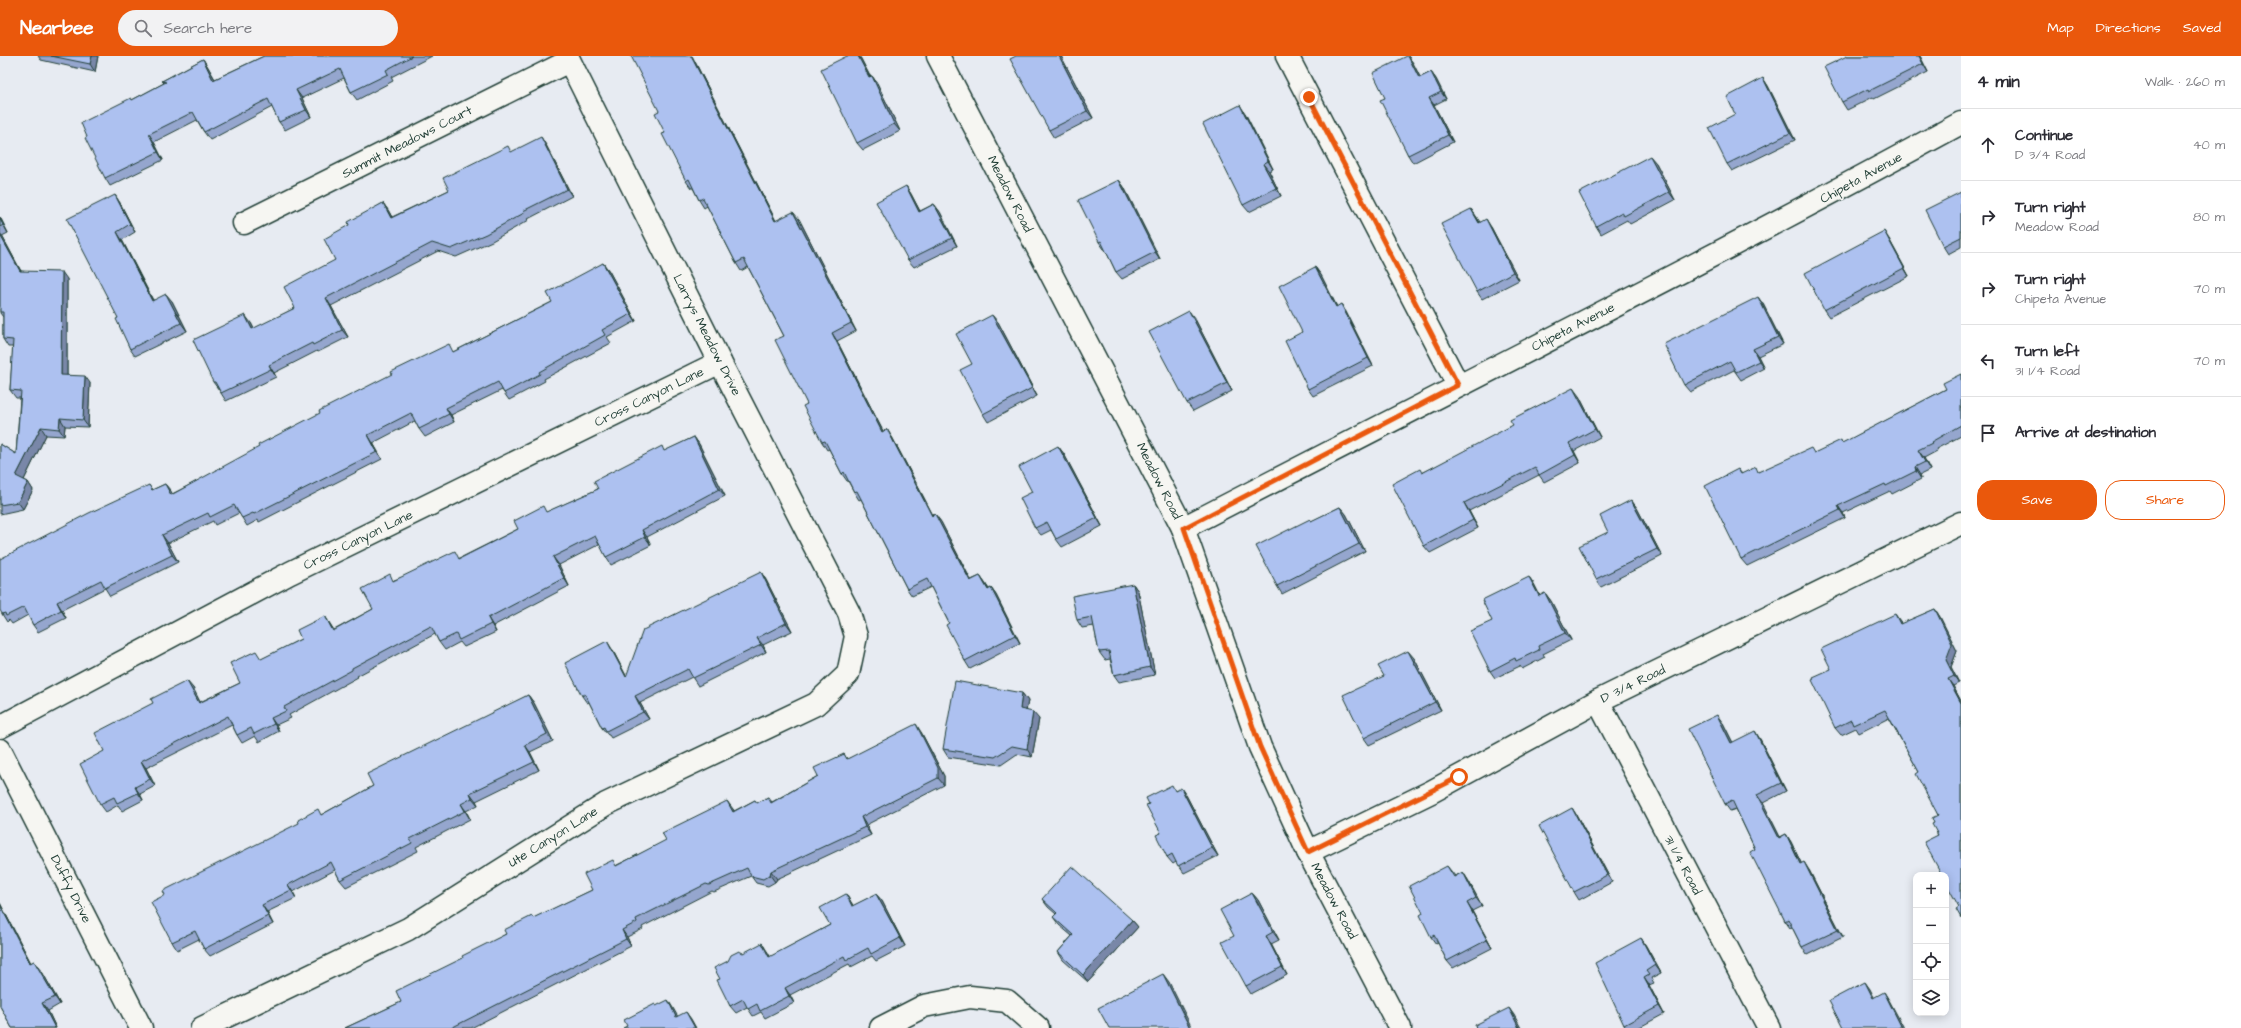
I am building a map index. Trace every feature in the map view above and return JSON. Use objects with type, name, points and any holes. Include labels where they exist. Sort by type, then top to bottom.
[{"type":"street","name":"Meadow Road","points":[[938,56],[1184,528],[1260,747],[1308,852],[1400,1028]]},
{"type":"street","points":[[1287,56],[1458,385]]},
{"type":"street","name":"Summit Meadows Court","points":[[244,223],[568,58]]},
{"type":"street","name":"Larrys Meadow Drive","points":[[568,58],[720,362],[849,613]]},
{"type":"street","name":"Chipeta Avenue","points":[[1184,528],[1458,385],[1787,218],[1961,123]]},
{"type":"street","name":"Cross Canyon Lane","points":[[0,727],[290,573],[720,362]]},
{"type":"street","name":"D 3/4 Road","points":[[1308,852],[1431,792],[1598,701],[1961,524]]},
{"type":"street","name":"Ute Canyon Lane","points":[[202,1028],[408,930],[606,804],[816,704],[848,674],[856,636],[849,613]]},
{"type":"street","name":"31 1/4 Road","points":[[1598,701],[1769,1028]]},
{"type":"street","name":"Duffy Drive","points":[[0,750],[142,1028]]},
{"type":"street","points":[[881,1028],[924,1006],[970,997],[1007,1001],[1038,1028]]},
{"type":"building","points":[[51,56],[92,56],[90,64]]},
{"type":"building","points":[[264,56],[412,56],[386,70],[388,74],[351,92],[340,69],[296,90],[306,110],[279,122],[268,99],[204,132],[193,112],[149,134],[158,152],[105,178],[85,138],[87,137],[81,123],[131,98],[132,100],[166,82],[162,81],[203,59],[213,80]]},
{"type":"building","points":[[631,56],[691,56],[775,221],[793,212],[851,323],[832,333],[882,432],[887,429],[932,516],[935,514],[970,581],[980,576],[988,590],[991,588],[1015,635],[965,661],[946,625],[949,623],[927,579],[907,589],[857,491],[854,492],[844,472],[842,474],[825,441],[822,442],[803,406],[807,404],[775,340],[784,336],[744,259],[736,263],[703,198],[699,200],[689,179],[686,181],[662,134],[665,133],[655,113],[659,111]]},
{"type":"building","points":[[847,56],[858,56],[869,77],[872,76],[894,124],[857,143],[821,69]]},
{"type":"building","points":[[1016,56],[1059,56],[1087,111],[1049,130],[1010,59]]},
{"type":"building","points":[[1407,56],[1419,78],[1431,72],[1441,92],[1429,98],[1448,135],[1408,155],[1380,100],[1385,98],[1373,73]]},
{"type":"building","points":[[1847,56],[1919,56],[1923,64],[1869,91],[1868,89],[1842,102],[1824,67]]},
{"type":"building","points":[[1763,78],[1790,133],[1727,164],[1709,128],[1735,114],[1727,97]]},
{"type":"building","points":[[1240,105],[1268,161],[1263,164],[1276,188],[1243,205],[1203,124]]},
{"type":"building","points":[[541,137],[567,189],[523,211],[524,213],[486,234],[451,249],[432,243],[326,298],[342,330],[313,345],[312,343],[269,365],[271,369],[221,393],[215,382],[213,382],[193,340],[245,315],[252,329],[295,308],[284,287],[335,260],[324,239],[349,225],[348,222],[383,203],[391,218],[449,190],[443,178],[508,146],[511,152]]},
{"type":"building","points":[[1650,156],[1669,192],[1624,216],[1622,212],[1596,226],[1579,193]]},
{"type":"building","points":[[1119,180],[1155,252],[1116,272],[1101,241],[1099,242],[1078,200]]},
{"type":"building","points":[[906,186],[919,212],[934,204],[952,238],[908,260],[876,202]]},
{"type":"building","points":[[1961,192],[1961,237],[1943,246],[1925,210]]},
{"type":"building","points":[[115,195],[130,224],[117,232],[152,301],[166,294],[181,323],[130,349],[116,319],[118,318],[67,219]]},
{"type":"building","points":[[1471,209],[1479,223],[1486,219],[1513,272],[1477,292],[1441,224]]},
{"type":"building","points":[[0,219],[3,225],[0,227]]},
{"type":"building","points":[[1884,231],[1904,268],[1824,310],[1805,273]]},
{"type":"building","points":[[0,235],[20,271],[62,272],[61,375],[85,376],[83,420],[60,418],[59,429],[41,427],[16,476],[28,482],[18,502],[0,505],[0,444],[16,454],[21,391],[10,390],[13,340],[3,339],[3,312],[0,312]]},
{"type":"building","points":[[603,263],[631,314],[602,330],[605,335],[539,372],[540,374],[504,393],[498,382],[446,408],[449,414],[419,429],[411,413],[368,435],[377,452],[254,514],[253,513],[242,518],[234,505],[210,517],[208,513],[162,535],[172,555],[105,588],[101,580],[57,602],[61,610],[33,625],[24,607],[6,616],[5,613],[2,614],[0,610],[0,559],[89,513],[149,485],[152,490],[165,484],[171,495],[259,447],[258,445],[320,413],[319,411],[392,374],[391,372],[449,344],[453,352],[552,302],[547,293]]},
{"type":"building","points":[[1315,267],[1336,307],[1341,304],[1368,358],[1308,389],[1285,341],[1302,332],[1279,286]]},
{"type":"building","points":[[1758,297],[1778,337],[1753,349],[1759,361],[1736,372],[1730,361],[1684,385],[1664,344]]},
{"type":"building","points":[[1189,311],[1227,383],[1187,403],[1149,332]]},
{"type":"building","points":[[992,315],[1032,388],[983,414],[960,370],[972,364],[956,334]]},
{"type":"building","points":[[1961,374],[1961,425],[1918,450],[1925,462],[1915,467],[1916,471],[1886,486],[1885,484],[1838,506],[1840,510],[1741,559],[1705,486],[1738,469],[1741,474],[1756,467],[1758,472],[1811,448],[1814,453],[1841,440],[1842,443],[1946,389],[1943,383]]},
{"type":"building","points":[[1573,388],[1595,429],[1569,443],[1575,455],[1539,475],[1535,467],[1464,503],[1473,520],[1424,546],[1392,484],[1420,469],[1422,473],[1513,425],[1510,420]]},
{"type":"building","points":[[694,437],[719,489],[642,530],[645,537],[606,557],[595,536],[553,557],[564,578],[488,618],[491,624],[459,640],[456,634],[439,642],[431,626],[352,668],[352,670],[284,707],[286,711],[271,718],[274,724],[254,734],[251,728],[237,735],[228,716],[141,761],[150,779],[135,787],[138,793],[117,803],[114,797],[100,804],[80,764],[104,751],[95,733],[153,703],[151,699],[187,681],[199,703],[240,683],[230,663],[256,651],[261,659],[301,639],[297,630],[325,616],[333,631],[373,609],[362,589],[390,574],[393,581],[455,551],[459,559],[518,529],[514,521],[543,506],[546,512],[598,489],[594,481],[662,446],[664,451]]},
{"type":"building","points":[[1058,446],[1097,518],[1056,539],[1047,522],[1035,528],[1020,498],[1032,492],[1019,467]]},
{"type":"building","points":[[1631,500],[1657,549],[1596,579],[1579,546],[1608,532],[1600,516]]},
{"type":"building","points":[[1340,507],[1359,544],[1277,586],[1256,546],[1310,519],[1311,521]]},
{"type":"building","points":[[761,572],[786,623],[757,638],[761,645],[693,678],[688,669],[635,696],[643,712],[606,731],[604,727],[602,728],[585,694],[582,696],[565,663],[607,641],[626,677],[643,630]]},
{"type":"building","points":[[1529,577],[1539,596],[1545,593],[1565,633],[1538,646],[1539,650],[1516,661],[1515,658],[1490,671],[1470,631],[1492,621],[1482,600]]},
{"type":"building","points":[[1133,584],[1150,667],[1114,675],[1109,651],[1099,652],[1092,617],[1077,620],[1072,596]]},
{"type":"building","points":[[1935,609],[1952,644],[1946,660],[1954,676],[1948,679],[1961,703],[1961,918],[1956,909],[1959,907],[1949,889],[1949,872],[1940,872],[1924,842],[1938,835],[1932,824],[1934,823],[1932,818],[1938,815],[1916,774],[1919,772],[1885,710],[1853,725],[1851,720],[1835,728],[1812,680],[1814,679],[1813,677],[1831,669],[1821,649],[1895,614],[1900,624]]},
{"type":"building","points":[[1408,651],[1435,702],[1364,738],[1343,695],[1384,676],[1378,666]]},
{"type":"building","points":[[955,681],[1022,693],[1020,709],[1033,712],[1027,749],[1012,746],[995,757],[943,749]]},
{"type":"building","points":[[528,695],[547,734],[525,745],[534,762],[470,793],[472,798],[461,804],[465,811],[410,839],[412,843],[340,880],[331,862],[288,885],[291,890],[262,905],[268,916],[204,949],[195,931],[172,942],[151,902],[165,895],[163,891],[299,823],[298,820],[318,809],[321,815],[373,786],[367,774]]},
{"type":"building","points":[[1717,715],[1731,743],[1755,731],[1781,783],[1757,795],[1779,838],[1786,834],[1800,864],[1804,862],[1838,930],[1802,947],[1788,919],[1785,921],[1750,852],[1755,849],[1732,800],[1725,804],[1688,729]]},
{"type":"building","points":[[916,724],[938,768],[938,778],[861,817],[865,827],[771,871],[770,875],[763,879],[751,876],[747,868],[709,885],[706,884],[636,919],[637,922],[622,930],[626,939],[451,1028],[345,1028],[401,1002],[396,991],[463,958],[462,956],[506,934],[504,930],[592,890],[584,874],[613,860],[616,866],[666,840],[662,833],[727,801],[733,812],[755,800],[757,803],[768,797],[771,803],[818,776],[814,768],[844,754],[847,759]]},
{"type":"building","points":[[1172,785],[1175,791],[1181,788],[1212,848],[1178,866],[1172,854],[1167,857],[1156,835],[1161,833],[1146,805],[1149,804],[1146,798]]},
{"type":"building","points":[[1572,808],[1607,875],[1574,892],[1539,826]]},
{"type":"building","points":[[1072,866],[1132,920],[1083,975],[1058,952],[1073,935],[1053,917],[1057,913],[1042,899]]},
{"type":"building","points":[[1447,866],[1454,877],[1463,872],[1476,898],[1467,903],[1487,940],[1447,961],[1434,935],[1431,937],[1420,915],[1423,913],[1409,886]]},
{"type":"building","points":[[1252,893],[1273,932],[1266,936],[1282,967],[1246,986],[1222,942],[1234,936],[1220,910]]},
{"type":"building","points":[[846,894],[852,906],[876,894],[900,938],[871,954],[868,948],[846,960],[844,956],[785,988],[789,996],[760,1011],[757,1004],[748,1009],[743,999],[730,1006],[717,980],[720,979],[714,968],[728,961],[731,955],[739,951],[743,953],[762,943],[769,957],[830,925],[820,908]]},
{"type":"building","points":[[0,905],[30,963],[34,961],[55,997],[42,1003],[55,1028],[12,1028],[0,1006]]},
{"type":"building","points":[[1641,938],[1655,965],[1646,971],[1649,975],[1644,978],[1659,1006],[1624,1025],[1595,963]]},
{"type":"building","points":[[1163,974],[1190,1028],[1109,1028],[1098,1008]]},
{"type":"building","points":[[1865,982],[1873,998],[1884,992],[1901,1026],[1898,1028],[1843,1028],[1829,1001]]},
{"type":"building","points":[[668,1000],[676,1017],[686,1012],[695,1028],[623,1028],[627,1026],[624,1020],[655,1004],[656,1006]]},
{"type":"building","points":[[1509,1008],[1519,1028],[1476,1028],[1475,1025]]},
{"type":"route","points":[[1309,97],[1458,385],[1184,528],[1260,747],[1308,852],[1459,777]]}]
